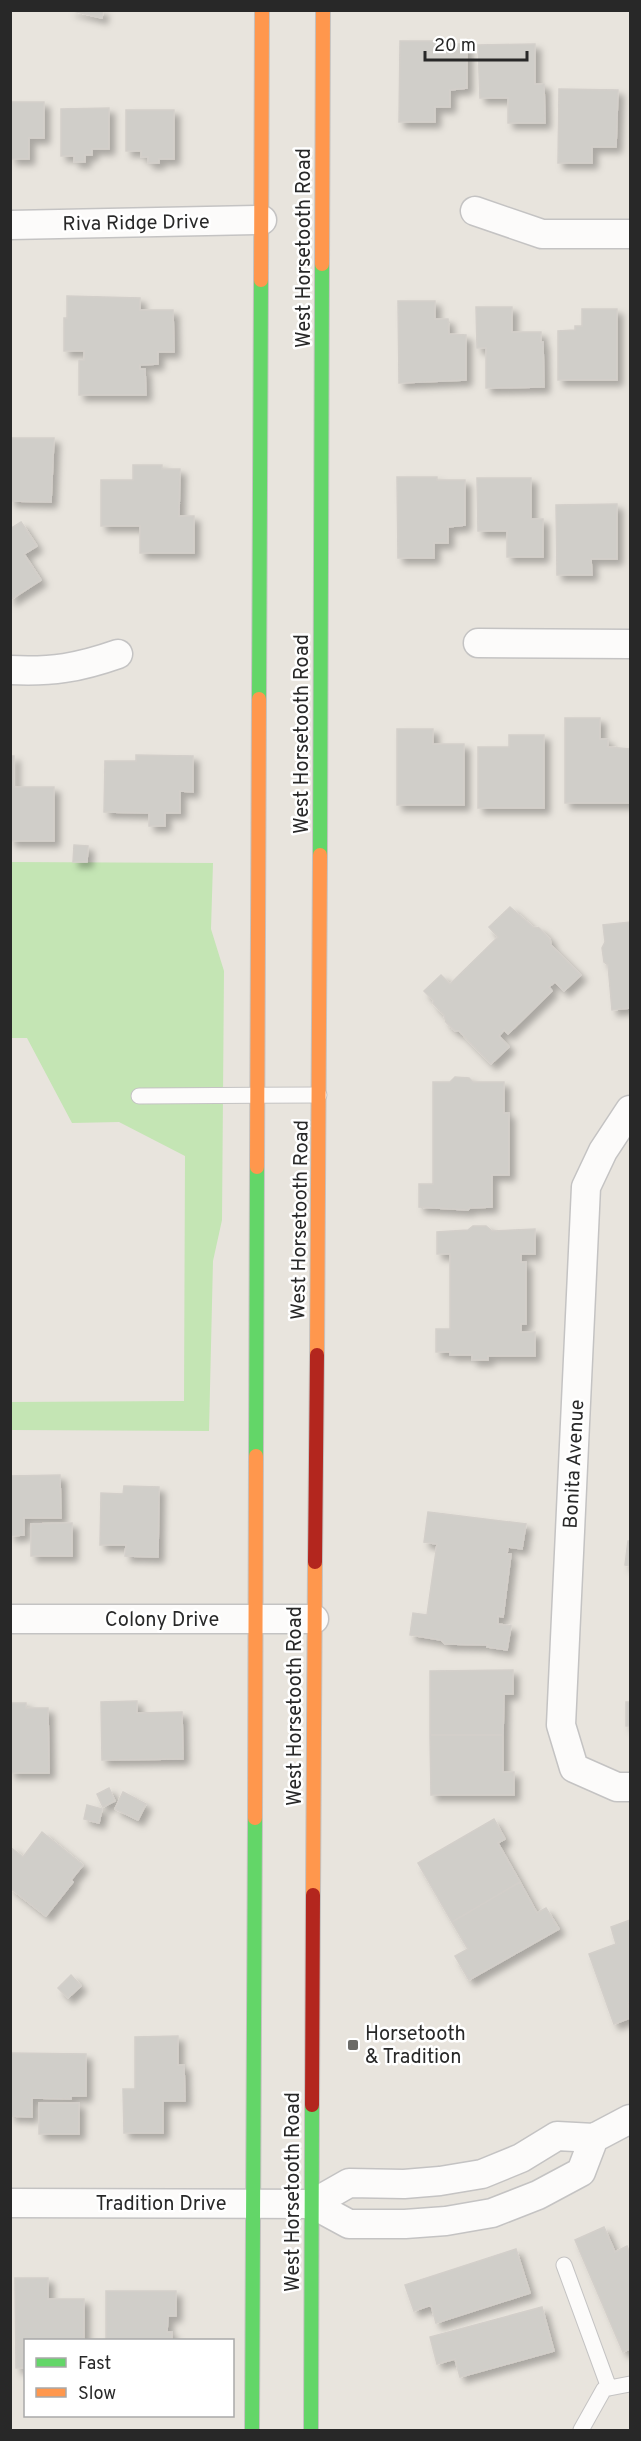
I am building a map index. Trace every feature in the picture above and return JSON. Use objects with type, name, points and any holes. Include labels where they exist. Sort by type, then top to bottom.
[{"type":"main road","name":"West Horsetooth Road","points":[[252,2430],[262,10]]},
{"type":"main road","name":"West Horsetooth Road","points":[[310,2430],[314,1619],[320,1095],[323,10]]},
{"type":"street","points":[[475,211],[542,234],[630,234]]},
{"type":"street","name":"Riva Ridge Drive","points":[[10,225],[262,220]]},
{"type":"street","points":[[478,644],[630,644]]},
{"type":"street","points":[[10,670],[47,672],[85,665],[118,654]]},
{"type":"street","name":"Bonita Avenue","points":[[630,1110],[603,1151],[586,1187],[561,1725],[574,1768],[617,1787],[630,1787]]},
{"type":"street","name":"Colony Drive","points":[[10,1619],[314,1619]]},
{"type":"street","points":[[312,2204],[349,2183],[404,2184],[471,2176],[521,2158],[557,2136],[594,2138],[630,2119]]},
{"type":"street","name":"Tradition Drive","points":[[10,2203],[312,2204],[349,2224],[446,2222],[492,2213],[538,2195],[581,2172],[594,2138]]},
{"type":"lane","points":[[139,1096],[320,1095]]},
{"type":"lane","points":[[564,2265],[609,2388]]},
{"type":"lane","points":[[581,2430],[604,2389],[630,2384]]},
{"type":"green space","points":[[11,862],[213,863],[211,929],[224,971],[222,1220],[213,1261],[209,1431],[11,1430],[11,1402],[184,1401],[185,1156],[119,1122],[72,1123],[27,1038],[11,1038]]},
{"type":"building","points":[[69,10],[103,10],[102,18]]},
{"type":"building","points":[[400,41],[467,44],[467,88],[450,90],[450,107],[435,107],[435,122],[399,122]]},
{"type":"building","points":[[535,44],[535,84],[544,84],[545,123],[508,123],[508,98],[480,98],[478,45]]},
{"type":"building","points":[[559,89],[618,90],[616,147],[592,147],[592,163],[558,163]]},
{"type":"building","points":[[10,102],[44,102],[44,138],[29,138],[29,159],[11,159]]},
{"type":"building","points":[[109,108],[109,149],[92,149],[92,155],[85,155],[85,162],[74,162],[74,156],[61,156],[61,109]]},
{"type":"building","points":[[126,110],[174,110],[174,159],[159,159],[159,163],[148,163],[148,157],[141,157],[141,151],[126,151]]},
{"type":"building","points":[[67,296],[140,298],[140,310],[173,310],[174,352],[158,352],[158,364],[140,365],[140,369],[145,369],[146,395],[79,395],[79,360],[84,360],[84,351],[64,351]]},
{"type":"building","points":[[398,301],[435,301],[435,319],[448,319],[449,334],[466,335],[466,380],[399,383]]},
{"type":"building","points":[[476,307],[512,307],[512,332],[541,332],[544,387],[486,388],[486,348],[477,348]]},
{"type":"building","points":[[582,309],[617,309],[617,380],[558,380],[558,331],[575,330],[575,326],[582,326]]},
{"type":"building","points":[[10,438],[54,438],[51,502],[10,501]]},
{"type":"building","points":[[133,465],[162,465],[162,469],[180,469],[179,516],[194,516],[194,553],[140,553],[140,526],[101,526],[101,480],[133,480]]},
{"type":"building","points":[[397,477],[465,480],[465,525],[448,527],[448,543],[434,543],[434,558],[398,558]]},
{"type":"building","points":[[477,478],[531,478],[531,519],[543,519],[543,557],[507,557],[507,531],[478,531]]},
{"type":"building","points":[[617,504],[617,559],[591,559],[592,575],[557,575],[556,505]]},
{"type":"building","points":[[21,522],[37,546],[24,554],[41,580],[10,600],[10,529]]},
{"type":"building","points":[[565,718],[600,718],[600,739],[608,739],[608,747],[630,749],[630,803],[565,803]]},
{"type":"building","points":[[397,729],[433,729],[433,744],[464,744],[464,805],[397,805]]},
{"type":"building","points":[[509,735],[544,735],[544,808],[478,808],[478,747],[509,747]]},
{"type":"building","points":[[136,755],[193,756],[193,792],[180,791],[180,813],[165,813],[165,826],[149,826],[149,813],[104,812],[105,761],[136,761]]},
{"type":"building","points":[[10,756],[14,756],[14,787],[54,787],[54,841],[10,841]]},
{"type":"building","points":[[74,845],[88,846],[87,862],[73,862]]},
{"type":"building","points":[[510,907],[533,927],[539,928],[550,939],[551,945],[581,975],[564,991],[555,982],[549,987],[552,991],[508,1034],[504,1030],[499,1036],[509,1047],[491,1064],[459,1031],[455,1031],[446,1022],[444,1015],[424,991],[441,975],[450,984],[498,937],[489,927]]},
{"type":"building","points":[[630,922],[630,1008],[612,1010],[608,965],[604,962],[602,948],[605,942],[603,925]]},
{"type":"building","points":[[455,1077],[469,1078],[473,1082],[504,1082],[504,1113],[509,1113],[509,1175],[492,1175],[492,1207],[468,1210],[419,1207],[419,1184],[433,1184],[433,1082],[450,1082]]},
{"type":"building","points":[[473,1226],[486,1226],[492,1231],[535,1229],[535,1254],[521,1254],[521,1262],[526,1262],[526,1324],[521,1324],[521,1332],[535,1332],[535,1356],[488,1356],[488,1360],[472,1360],[472,1355],[450,1355],[450,1352],[436,1352],[436,1329],[450,1329],[450,1254],[437,1254],[437,1232],[468,1230]]},
{"type":"building","points":[[60,1475],[61,1518],[24,1518],[24,1535],[10,1536],[10,1476]]},
{"type":"building","points":[[124,1486],[159,1487],[158,1557],[125,1556],[126,1545],[100,1545],[101,1493],[123,1494]]},
{"type":"building","points":[[428,1512],[526,1524],[522,1549],[508,1547],[507,1554],[511,1554],[503,1617],[498,1616],[498,1624],[511,1626],[507,1650],[487,1647],[488,1645],[445,1644],[441,1640],[410,1635],[413,1613],[427,1615],[437,1544],[424,1542]]},
{"type":"building","points":[[72,1523],[72,1556],[31,1556],[31,1524]]},
{"type":"building","points":[[628,1541],[630,1541],[630,1566],[625,1565]]},
{"type":"building","points":[[513,1670],[513,1694],[504,1694],[503,1735],[430,1735],[430,1671]]},
{"type":"building","points":[[137,1701],[137,1713],[182,1712],[183,1759],[102,1760],[101,1702]]},
{"type":"building","points":[[626,1702],[630,1702],[630,1726],[626,1726]]},
{"type":"building","points":[[10,1703],[26,1703],[26,1708],[48,1708],[49,1773],[10,1773]]},
{"type":"building","points":[[430,1735],[503,1735],[503,1772],[514,1772],[514,1795],[431,1795]]},
{"type":"building","points":[[109,1788],[115,1801],[103,1807],[97,1794]]},
{"type":"building","points":[[123,1792],[146,1804],[138,1820],[115,1809]]},
{"type":"building","points":[[87,1805],[102,1809],[99,1823],[84,1819]]},
{"type":"building","points":[[494,1819],[505,1839],[498,1843],[520,1882],[452,1922],[418,1863]]},
{"type":"building","points":[[42,1832],[83,1865],[71,1880],[73,1882],[46,1916],[10,1888],[10,1847],[23,1857]]},
{"type":"building","points":[[520,1882],[537,1913],[546,1908],[559,1929],[469,1980],[455,1956],[468,1949],[452,1922]]},
{"type":"building","points":[[630,1920],[630,2002],[628,2003],[630,2018],[614,2024],[589,1954],[616,1944],[611,1927]]},
{"type":"building","points":[[71,1975],[81,1986],[68,1998],[58,1988]]},
{"type":"building","points":[[178,2036],[178,2065],[184,2065],[185,2101],[163,2101],[163,2133],[124,2133],[123,2089],[135,2089],[135,2037]]},
{"type":"building","points":[[10,2053],[86,2054],[86,2096],[71,2096],[71,2099],[32,2098],[32,2117],[10,2116]]},
{"type":"building","points":[[39,2103],[79,2103],[79,2134],[39,2134]]},
{"type":"building","points":[[604,2227],[615,2252],[627,2246],[630,2254],[630,2349],[623,2352],[575,2240]]},
{"type":"building","points":[[516,2249],[530,2293],[436,2323],[431,2305],[414,2311],[405,2285]]},
{"type":"building","points":[[15,2278],[48,2278],[48,2299],[84,2299],[84,2339],[24,2339],[24,2368],[16,2368]]},
{"type":"building","points":[[106,2291],[176,2291],[176,2316],[168,2316],[167,2332],[172,2332],[172,2339],[106,2339]]},
{"type":"building","points":[[542,2307],[554,2351],[460,2377],[455,2359],[437,2364],[430,2337]]},
{"type":"traffic: fast","points":[[320,855],[322,264]]},
{"type":"traffic: fast","points":[[259,699],[261,280]]},
{"type":"traffic: fast","points":[[256,1456],[257,1167]]},
{"type":"traffic: fast","points":[[252,2430],[255,1818]]},
{"type":"traffic: fast","points":[[311,2430],[312,2105]]},
{"type":"traffic: slow","points":[[261,280],[262,10]]},
{"type":"traffic: slow","points":[[322,264],[323,10]]},
{"type":"traffic: slow","points":[[257,1167],[259,699]]},
{"type":"traffic: slow","points":[[317,1355],[320,855]]},
{"type":"traffic: slow","points":[[255,1818],[256,1456]]},
{"type":"traffic: slow","points":[[313,1895],[315,1562]]},
{"type":"traffic: jam","points":[[315,1562],[317,1355]]},
{"type":"traffic: jam","points":[[312,2105],[313,1895]]},
{"type":"place","name":"Horsetooth & Tradition","points":[[353,2045]]}]
